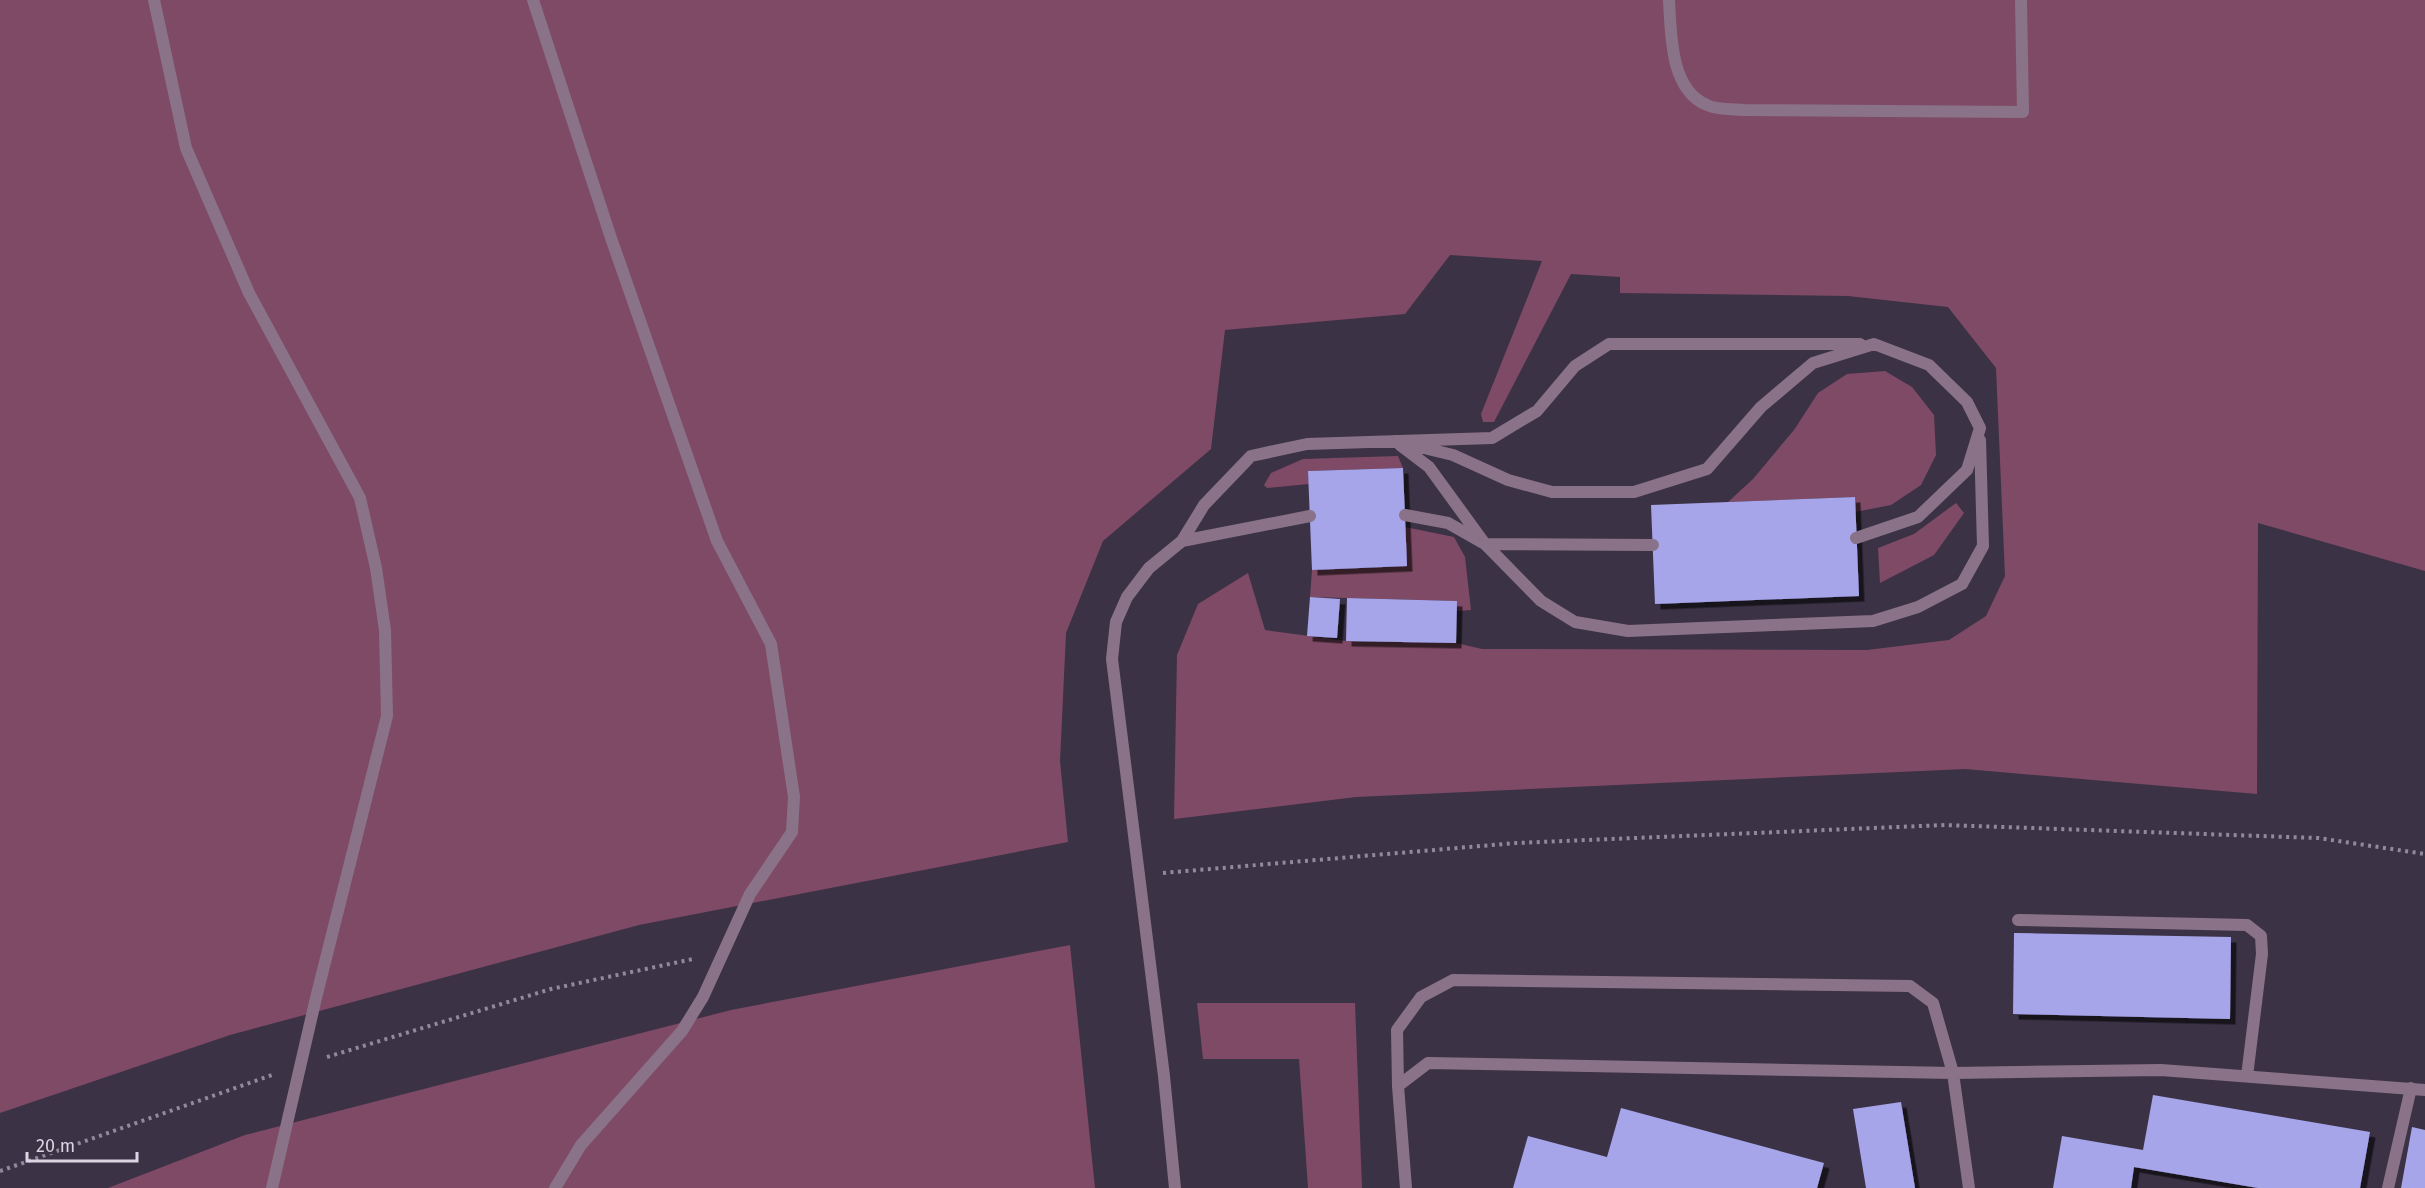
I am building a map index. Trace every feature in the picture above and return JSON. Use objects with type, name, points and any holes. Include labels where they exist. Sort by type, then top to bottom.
[{"type":"street","points":[[154,0],[186,148],[249,293],[360,498],[376,568],[385,630],[387,717],[300,1065],[272,1188]]},
{"type":"street","points":[[533,0],[611,238],[717,541],[771,644],[794,797],[792,832],[750,894],[703,997],[682,1031],[581,1145],[555,1188]]},
{"type":"street","points":[[1669,0],[1678,74],[1690,95],[1708,106],[1744,110],[2022,112],[2021,0]]},
{"type":"street","points":[[1175,1188],[1112,659],[1116,622],[1127,597],[1149,568],[1182,541],[1204,505],[1251,456],[1307,444],[1395,441],[1492,438],[1538,411],[1575,366],[1609,344],[1874,344],[1929,365],[1968,402],[1980,428],[1983,546],[1962,584],[1918,607],[1873,621],[1628,631],[1575,622],[1541,601],[1485,544],[1429,467],[1395,441]]},
{"type":"street","points":[[1395,441],[1453,455],[1508,480],[1552,492],[1634,492],[1707,469],[1761,407],[1813,363],[1874,344]]},
{"type":"street","points":[[1856,538],[1918,517],[1967,470],[1980,428]]},
{"type":"street","points":[[1405,514],[1448,523],[1485,544],[1653,545]]},
{"type":"street","points":[[1182,541],[1310,516]]},
{"type":"street","points":[[2018,920],[2247,925],[2261,936],[2262,954],[2247,1076]]},
{"type":"street","points":[[1406,1188],[1398,1086],[1397,1030],[1421,997],[1453,981],[1910,986],[1933,1003],[1953,1073],[1970,1188]]},
{"type":"street","points":[[1398,1086],[1428,1063],[1953,1073],[2161,1070],[2425,1090]]},
{"type":"street","points":[[2388,1188],[2411,1088]]},
{"type":"path","points":[[1138,875],[1516,843],[1945,825],[2318,838],[2425,854]]},
{"type":"path","points":[[0,1171],[300,1065],[551,989],[723,952]]},
{"type":"shaded area","points":[[0,0],[2425,0],[2425,571],[2258,523],[2257,794],[1965,769],[1356,797],[1174,819],[1177,655],[1198,604],[1248,573],[1265,630],[1346,641],[1456,643],[1482,649],[1867,650],[1949,640],[1986,616],[2005,576],[1996,368],[1948,307],[1848,296],[1620,293],[1620,277],[1571,274],[1494,422],[1483,422],[1481,414],[1542,261],[1450,255],[1405,314],[1225,330],[1211,449],[1103,541],[1066,633],[1060,761],[1068,842],[639,925],[230,1035],[0,1113]]},
{"type":"shaded area","points":[[1885,371],[1912,387],[1934,415],[1936,455],[1921,485],[1891,505],[1855,512],[1854,497],[1728,502],[1753,479],[1794,430],[1818,393],[1847,374]]},
{"type":"shaded area","points":[[1398,456],[1403,468],[1308,471],[1309,484],[1267,488],[1264,485],[1271,473],[1303,459]]},
{"type":"shaded area","points":[[1956,503],[1964,513],[1934,555],[1880,583],[1878,548],[1914,534]]},
{"type":"shaded area","points":[[1405,527],[1454,537],[1465,557],[1471,610],[1456,611],[1456,601],[1310,597],[1312,570],[1406,566]]},
{"type":"shaded area","points":[[1070,945],[1095,1188],[108,1188],[245,1135],[731,1010]]},
{"type":"shaded area","points":[[1197,1003],[1355,1003],[1362,1188],[1308,1188],[1299,1059],[1203,1059]]},
{"type":"building","points":[[1403,468],[1407,566],[1312,570],[1308,471]]},
{"type":"building","points":[[1855,497],[1859,596],[1655,604],[1651,505]]},
{"type":"building","points":[[1310,597],[1340,599],[1337,638],[1307,636]]},
{"type":"building","points":[[1347,598],[1457,601],[1456,643],[1346,641]]},
{"type":"building","points":[[2014,933],[2231,937],[2230,1019],[2013,1014]]},
{"type":"building","points":[[2153,1095],[2370,1132],[2360,1188],[2258,1188],[2134,1167],[2131,1188],[2053,1188],[2062,1136],[2143,1150]]},
{"type":"building","points":[[1901,1102],[1915,1188],[1866,1188],[1853,1109]]},
{"type":"building","points":[[1621,1108],[1824,1163],[1817,1188],[1513,1188],[1528,1136],[1607,1157]]},
{"type":"building","points":[[2412,1127],[2425,1130],[2425,1188],[2401,1188]]}]
